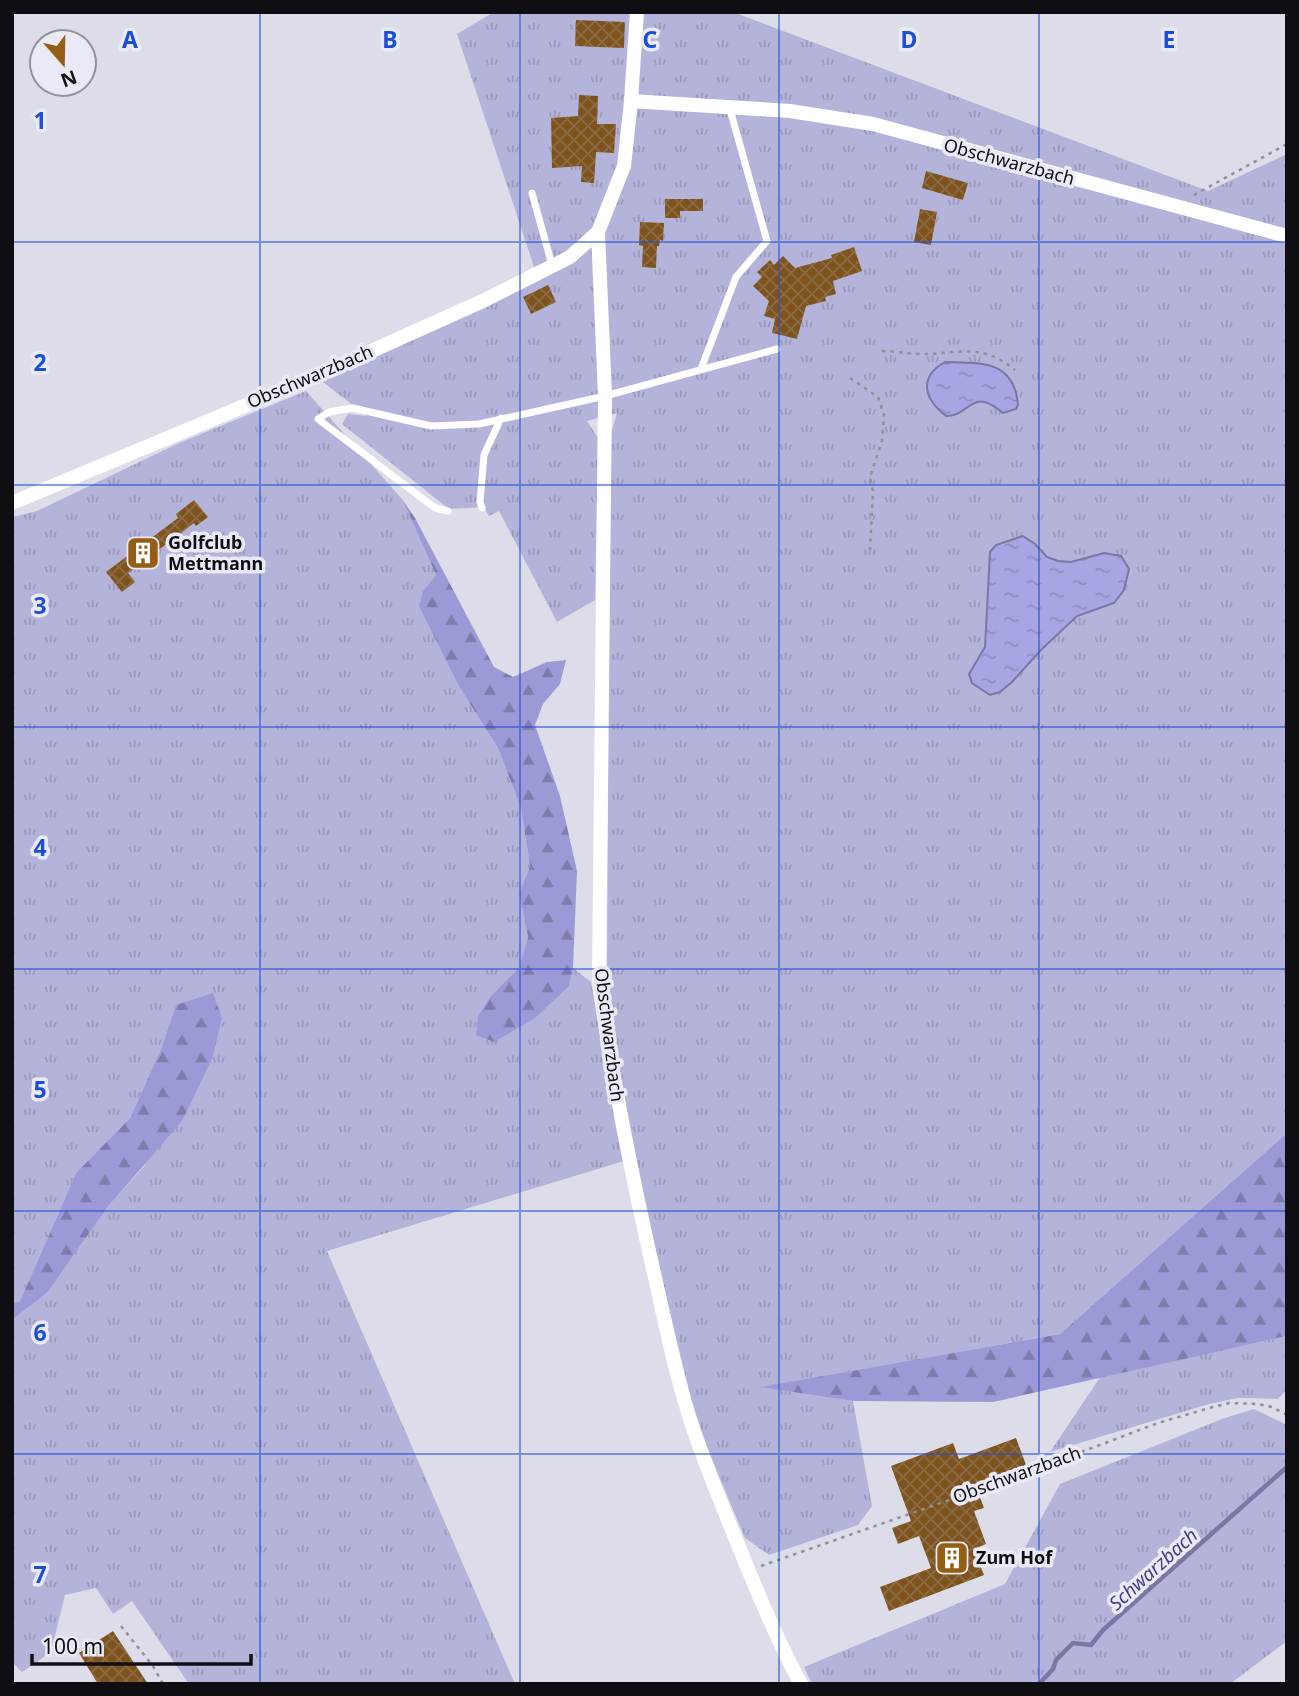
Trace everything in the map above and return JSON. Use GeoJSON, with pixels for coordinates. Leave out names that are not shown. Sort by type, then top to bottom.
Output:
{"type":"FeatureCollection","features":[{"type":"Feature","properties":{"kind":"street","name":"Obschwarzbach"},"geometry":{"type":"LineString","coordinates":[[637,12],[624,166],[598,232],[605,396],[600,994],[622,1132],[693,1429],[780,1648],[801,1684]]}},
{"type":"Feature","properties":{"kind":"street","name":"Obschwarzbach"},"geometry":{"type":"LineString","coordinates":[[631,102],[729,106],[811,114],[873,124],[1287,236]]}},
{"type":"Feature","properties":{"kind":"street","name":"Obschwarzbach"},"geometry":{"type":"LineString","coordinates":[[12,503],[316,376],[485,300],[570,257],[598,232]]}},
{"type":"Feature","properties":{"kind":"lane"},"geometry":{"type":"LineString","coordinates":[[701,369],[736,278],[767,241],[729,106]]}},
{"type":"Feature","properties":{"kind":"lane"},"geometry":{"type":"LineString","coordinates":[[532,193],[552,266]]}},
{"type":"Feature","properties":{"kind":"lane"},"geometry":{"type":"LineString","coordinates":[[448,512],[435,508],[318,419],[329,412],[352,408],[431,426],[479,424],[605,396],[777,349]]}},
{"type":"Feature","properties":{"kind":"lane"},"geometry":{"type":"LineString","coordinates":[[482,508],[480,502],[484,455],[502,418]]}},
{"type":"Feature","properties":{"kind":"path"},"geometry":{"type":"LineString","coordinates":[[1172,206],[1287,144]]}},
{"type":"Feature","properties":{"kind":"path"},"geometry":{"type":"LineString","coordinates":[[882,351],[917,354],[986,352],[1015,370]]}},
{"type":"Feature","properties":{"kind":"path"},"geometry":{"type":"LineString","coordinates":[[850,378],[878,397],[884,415],[882,441],[870,477],[873,491],[870,550]]}},
{"type":"Feature","properties":{"kind":"path","name":"Obschwarzbach"},"geometry":{"type":"LineString","coordinates":[[748,1570],[1016,1476],[1157,1423],[1202,1410],[1244,1402],[1272,1407],[1287,1415]]}},
{"type":"Feature","properties":{"kind":"path"},"geometry":{"type":"LineString","coordinates":[[121,1626],[153,1666],[163,1684]]}},
{"type":"Feature","properties":{"kind":"green space"},"geometry":{"type":"Polygon","coordinates":[[[494,12],[733,12],[1208,191],[1287,154],[1287,1133],[1060,1334],[763,1387],[853,1401],[872,1506],[858,1525],[769,1555],[745,1538],[697,1424],[627,1134],[607,980],[610,437],[617,413],[587,421],[598,438],[595,600],[557,622],[499,511],[489,516],[484,507],[449,509],[342,424],[348,414],[367,416],[311,373],[535,270],[457,34],[494,12]]]}},
{"type":"Feature","properties":{"kind":"green space"},"geometry":{"type":"Polygon","coordinates":[[[306,391],[402,499],[436,575],[423,591],[460,688],[498,748],[521,808],[530,866],[519,894],[528,937],[519,969],[490,997],[478,1016],[569,986],[573,968],[591,982],[624,1161],[327,1251],[515,1684],[189,1684],[132,1601],[113,1614],[96,1588],[65,1595],[51,1652],[22,1672],[12,1662],[12,1320],[48,1292],[106,1209],[145,1165],[176,1005],[161,1049],[130,1118],[76,1173],[20,1301],[12,1304],[12,517],[37,511],[179,443],[306,391]]]}},
{"type":"Feature","properties":{"kind":"green space"},"geometry":{"type":"Polygon","coordinates":[[[402,499],[415,518],[494,667],[513,677],[547,662],[566,660],[560,684],[543,704],[535,725],[560,796],[577,871],[573,968],[569,986],[535,1018],[494,1042],[476,1035],[478,1016],[490,997],[519,968],[528,937],[519,894],[530,866],[521,808],[498,748],[460,688],[419,606],[423,591],[436,575],[402,499]]]}},
{"type":"Feature","properties":{"kind":"green space"},"geometry":{"type":"Polygon","coordinates":[[[213,993],[222,1018],[212,1059],[182,1121],[106,1209],[48,1292],[12,1320],[12,1304],[20,1301],[76,1173],[130,1118],[161,1049],[176,1005],[213,993]]]}},
{"type":"Feature","properties":{"kind":"green space"},"geometry":{"type":"Polygon","coordinates":[[[1287,1133],[1287,1336],[993,1402],[853,1401],[760,1387],[1060,1334],[1287,1133]]]}},
{"type":"Feature","properties":{"kind":"green space"},"geometry":{"type":"Polygon","coordinates":[[[1287,1336],[1287,1389],[1278,1399],[1238,1398],[1209,1404],[1050,1452],[1101,1376],[1287,1336]]]}},
{"type":"Feature","properties":{"kind":"green space"},"geometry":{"type":"Polygon","coordinates":[[[1254,1409],[1287,1425],[1287,1641],[1230,1684],[812,1684],[804,1667],[1005,1584],[1060,1484],[1222,1419],[1254,1409]]]}},
{"type":"Feature","properties":{"kind":"water"},"geometry":{"type":"Polygon","coordinates":[[[945,362],[982,364],[1002,371],[1015,390],[1018,405],[1016,409],[1003,413],[992,405],[977,402],[961,412],[946,416],[933,402],[927,388],[931,374],[945,362]]]}},
{"type":"Feature","properties":{"kind":"water"},"geometry":{"type":"Polygon","coordinates":[[[1023,536],[1047,557],[1058,561],[1071,562],[1104,553],[1121,556],[1129,569],[1124,590],[1114,603],[1077,616],[1012,682],[1000,692],[990,695],[972,683],[969,674],[985,647],[990,552],[996,545],[1023,536]]]}},
{"type":"Feature","properties":{"kind":"building"},"geometry":{"type":"Polygon","coordinates":[[[576,20],[625,22],[624,48],[575,46],[576,20]]]}},
{"type":"Feature","properties":{"kind":"building"},"geometry":{"type":"Polygon","coordinates":[[[579,95],[598,96],[597,124],[616,124],[614,153],[596,152],[594,183],[581,182],[582,166],[552,168],[551,118],[578,116],[579,95]]]}},
{"type":"Feature","properties":{"kind":"building"},"geometry":{"type":"Polygon","coordinates":[[[926,171],[968,183],[963,200],[922,188],[926,171]]]}},
{"type":"Feature","properties":{"kind":"building"},"geometry":{"type":"Polygon","coordinates":[[[665,199],[703,199],[703,211],[680,211],[680,218],[665,218],[665,199]]]}},
{"type":"Feature","properties":{"kind":"building"},"geometry":{"type":"Polygon","coordinates":[[[920,209],[937,212],[931,245],[914,242],[920,209]]]}},
{"type":"Feature","properties":{"kind":"building"},"geometry":{"type":"Polygon","coordinates":[[[640,222],[664,223],[663,241],[660,240],[657,246],[656,268],[642,267],[640,222]]]}},
{"type":"Feature","properties":{"kind":"building"},"geometry":{"type":"Polygon","coordinates":[[[854,247],[862,271],[833,281],[836,294],[825,297],[826,301],[806,306],[797,339],[772,333],[775,319],[764,316],[769,301],[753,286],[762,277],[757,272],[770,260],[774,265],[783,256],[795,268],[832,258],[831,255],[854,247]]]}},
{"type":"Feature","properties":{"kind":"building"},"geometry":{"type":"Polygon","coordinates":[[[548,285],[556,302],[531,314],[523,297],[548,285]]]}},
{"type":"Feature","properties":{"kind":"building","name":"Golfclub Mettmann"},"geometry":{"type":"Polygon","coordinates":[[[194,500],[208,517],[196,526],[194,523],[128,573],[135,582],[122,592],[106,572],[178,518],[176,514],[194,500]]]}},
{"type":"Feature","properties":{"kind":"building"},"geometry":{"type":"Polygon","coordinates":[[[1016,1438],[1026,1465],[975,1484],[984,1508],[974,1511],[986,1544],[974,1549],[984,1575],[889,1611],[880,1587],[931,1568],[919,1536],[898,1544],[892,1528],[911,1521],[891,1466],[953,1443],[959,1459],[1016,1438]]]}},
{"type":"Feature","properties":{"kind":"building"},"geometry":{"type":"Polygon","coordinates":[[[113,1631],[148,1684],[98,1684],[79,1653],[113,1631]]]}},
{"type":"Feature","properties":{"kind":"waterway","name":"Schwarzbach"},"geometry":{"type":"LineString","coordinates":[[1039,1684],[1053,1669],[1056,1660],[1073,1643],[1091,1645],[1103,1630],[1287,1467]]}},
{"type":"Feature","properties":{"kind":"place","name":"Golfclub Mettmann"},"geometry":{"type":"Point","coordinates":[143,553]}},
{"type":"Feature","properties":{"kind":"place","name":"Zum Hof"},"geometry":{"type":"Point","coordinates":[952,1558]}}]}
